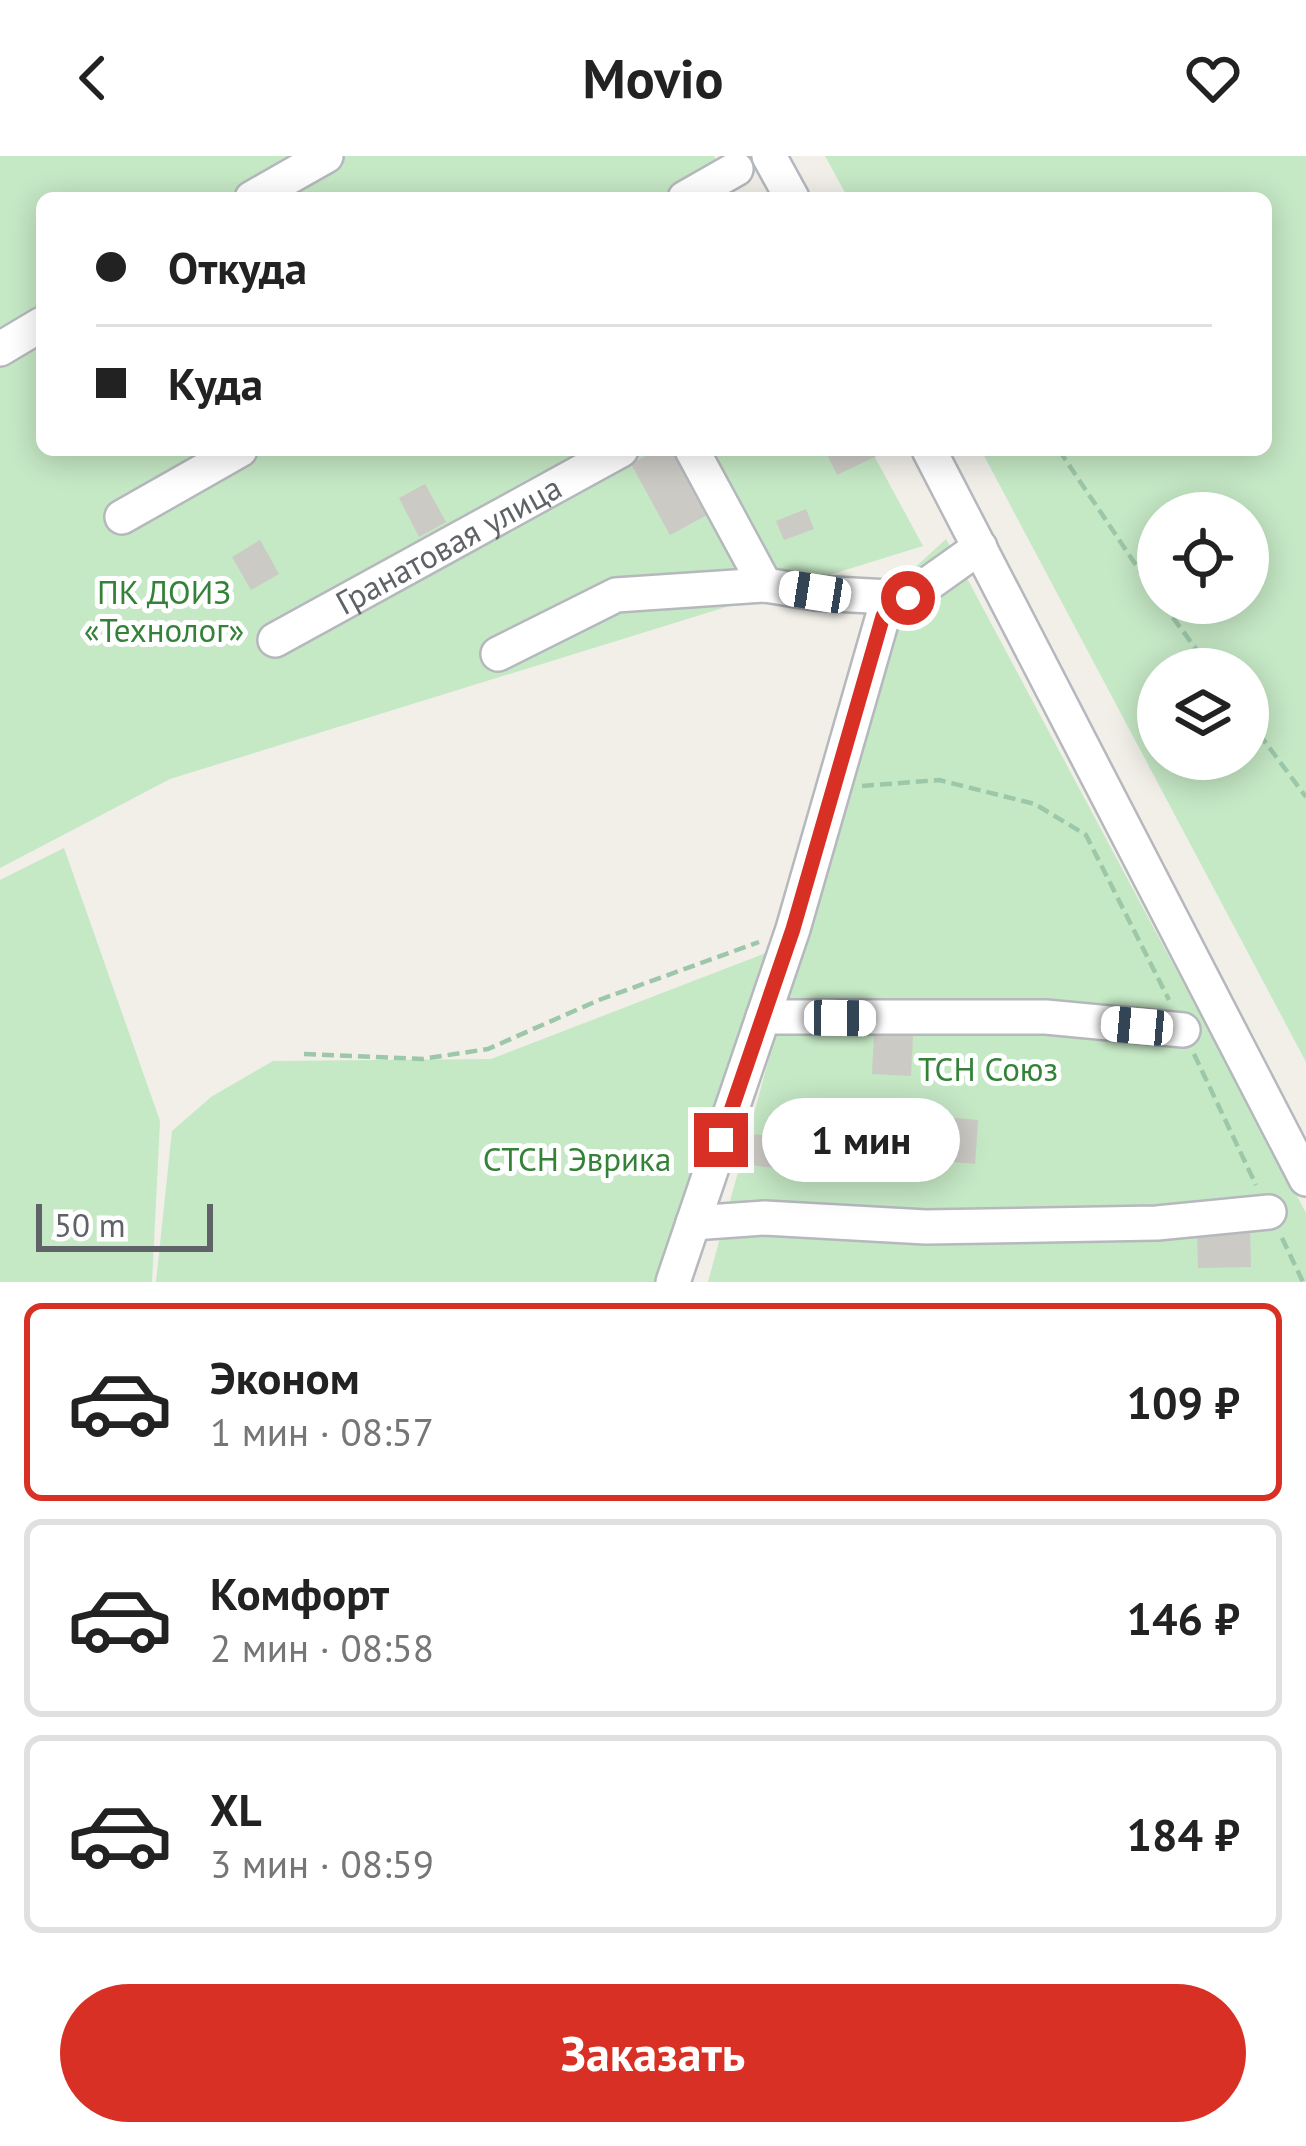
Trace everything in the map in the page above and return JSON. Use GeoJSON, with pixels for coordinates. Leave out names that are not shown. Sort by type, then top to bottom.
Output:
{"type":"FeatureCollection","features":[{"type":"Feature","properties":{"kind":"street"},"geometry":{"type":"LineString","coordinates":[[263,192],[326,156]]}},
{"type":"Feature","properties":{"kind":"street"},"geometry":{"type":"LineString","coordinates":[[769,156],[789,192]]}},
{"type":"Feature","properties":{"kind":"street"},"geometry":{"type":"LineString","coordinates":[[698,192],[739,174]]}},
{"type":"Feature","properties":{"kind":"street"},"geometry":{"type":"LineString","coordinates":[[0,349],[36,328]]}},
{"type":"Feature","properties":{"kind":"street"},"geometry":{"type":"LineString","coordinates":[[122,517],[229,456]]}},
{"type":"Feature","properties":{"kind":"street","name":"Гранатовая улица"},"geometry":{"type":"LineString","coordinates":[[275,640],[610,456]]}},
{"type":"Feature","properties":{"kind":"street"},"geometry":{"type":"LineString","coordinates":[[695,456],[765,585]]}},
{"type":"Feature","properties":{"kind":"street"},"geometry":{"type":"LineString","coordinates":[[932,456],[1306,1179]]}},
{"type":"Feature","properties":{"kind":"street"},"geometry":{"type":"LineString","coordinates":[[673,1282],[793,929],[883,616],[980,547]]}},
{"type":"Feature","properties":{"kind":"street"},"geometry":{"type":"LineString","coordinates":[[498,654],[616,596],[765,585],[908,598]]}},
{"type":"Feature","properties":{"kind":"street"},"geometry":{"type":"LineString","coordinates":[[763,1016],[1046,1017],[1183,1030]]}},
{"type":"Feature","properties":{"kind":"street"},"geometry":{"type":"LineString","coordinates":[[693,1223],[765,1218],[926,1227],[1134,1224],[1270,1212]]}},
{"type":"Feature","properties":{"kind":"path"},"geometry":{"type":"LineString","coordinates":[[1063,456],[1137,567]]}},
{"type":"Feature","properties":{"kind":"path"},"geometry":{"type":"LineString","coordinates":[[1269,747],[1306,797]]}},
{"type":"Feature","properties":{"kind":"path"},"geometry":{"type":"LineString","coordinates":[[833,788],[939,780],[1035,804],[1086,835],[1303,1282]]}},
{"type":"Feature","properties":{"kind":"path"},"geometry":{"type":"LineString","coordinates":[[304,1054],[422,1059],[488,1049],[599,1000],[793,929]]}},
{"type":"Feature","properties":{"kind":"green space","name":"ПК ДОИЗ «Технолог»"},"geometry":{"type":"Polygon","coordinates":[[[0,156],[714,156],[734,192],[36,192],[36,456],[874,456],[923,546],[170,779],[0,868],[0,156]]]}},
{"type":"Feature","properties":{"kind":"green space"},"geometry":{"type":"Polygon","coordinates":[[[825,156],[1306,156],[1306,1062],[1156,780],[1269,780],[1269,648],[1137,648],[1137,744],[984,456],[1272,456],[1272,192],[845,192],[825,156]]]}},
{"type":"Feature","properties":{"kind":"green space","name":"ТСН Союз"},"geometry":{"type":"Polygon","coordinates":[[[946,539],[1306,1213],[1306,1282],[708,1282],[899,582],[946,539]]]}},
{"type":"Feature","properties":{"kind":"green space"},"geometry":{"type":"Polygon","coordinates":[[[64,848],[160,1121],[152,1282],[0,1282],[0,880],[64,848]]]}},
{"type":"Feature","properties":{"kind":"green space","name":"СТСН Эврика"},"geometry":{"type":"Polygon","coordinates":[[[771,951],[670,1282],[156,1282],[172,1131],[211,1097],[273,1061],[491,1059],[771,951]]]}},
{"type":"Feature","properties":{"kind":"building"},"geometry":{"type":"Polygon","coordinates":[[[645,456],[675,456],[707,515],[670,535],[631,464],[645,456]]]}},
{"type":"Feature","properties":{"kind":"building"},"geometry":{"type":"Polygon","coordinates":[[[828,456],[877,456],[837,475],[828,456]]]}},
{"type":"Feature","properties":{"kind":"building"},"geometry":{"type":"Polygon","coordinates":[[[425,484],[446,522],[419,537],[399,498],[425,484]]]}},
{"type":"Feature","properties":{"kind":"building"},"geometry":{"type":"Polygon","coordinates":[[[806,509],[814,529],[784,540],[776,521],[806,509]]]}},
{"type":"Feature","properties":{"kind":"building"},"geometry":{"type":"Polygon","coordinates":[[[260,540],[279,574],[251,590],[232,557],[260,540]]]}},
{"type":"Feature","properties":{"kind":"building"},"geometry":{"type":"Polygon","coordinates":[[[874,1033],[913,1036],[911,1076],[872,1074],[874,1033]]]}},
{"type":"Feature","properties":{"kind":"building"},"geometry":{"type":"Polygon","coordinates":[[[935,1116],[978,1120],[975,1164],[932,1160],[935,1116]]]}},
{"type":"Feature","properties":{"kind":"building"},"geometry":{"type":"Polygon","coordinates":[[[752,1134],[779,1137],[775,1168],[749,1165],[752,1134]]]}},
{"type":"Feature","properties":{"kind":"building"},"geometry":{"type":"Polygon","coordinates":[[[1250,1227],[1251,1267],[1198,1268],[1197,1229],[1250,1227]]]}},
{"type":"Feature","properties":{"kind":"route"},"geometry":{"type":"LineString","coordinates":[[721,1140],[793,929],[883,616],[908,598]]}}]}
